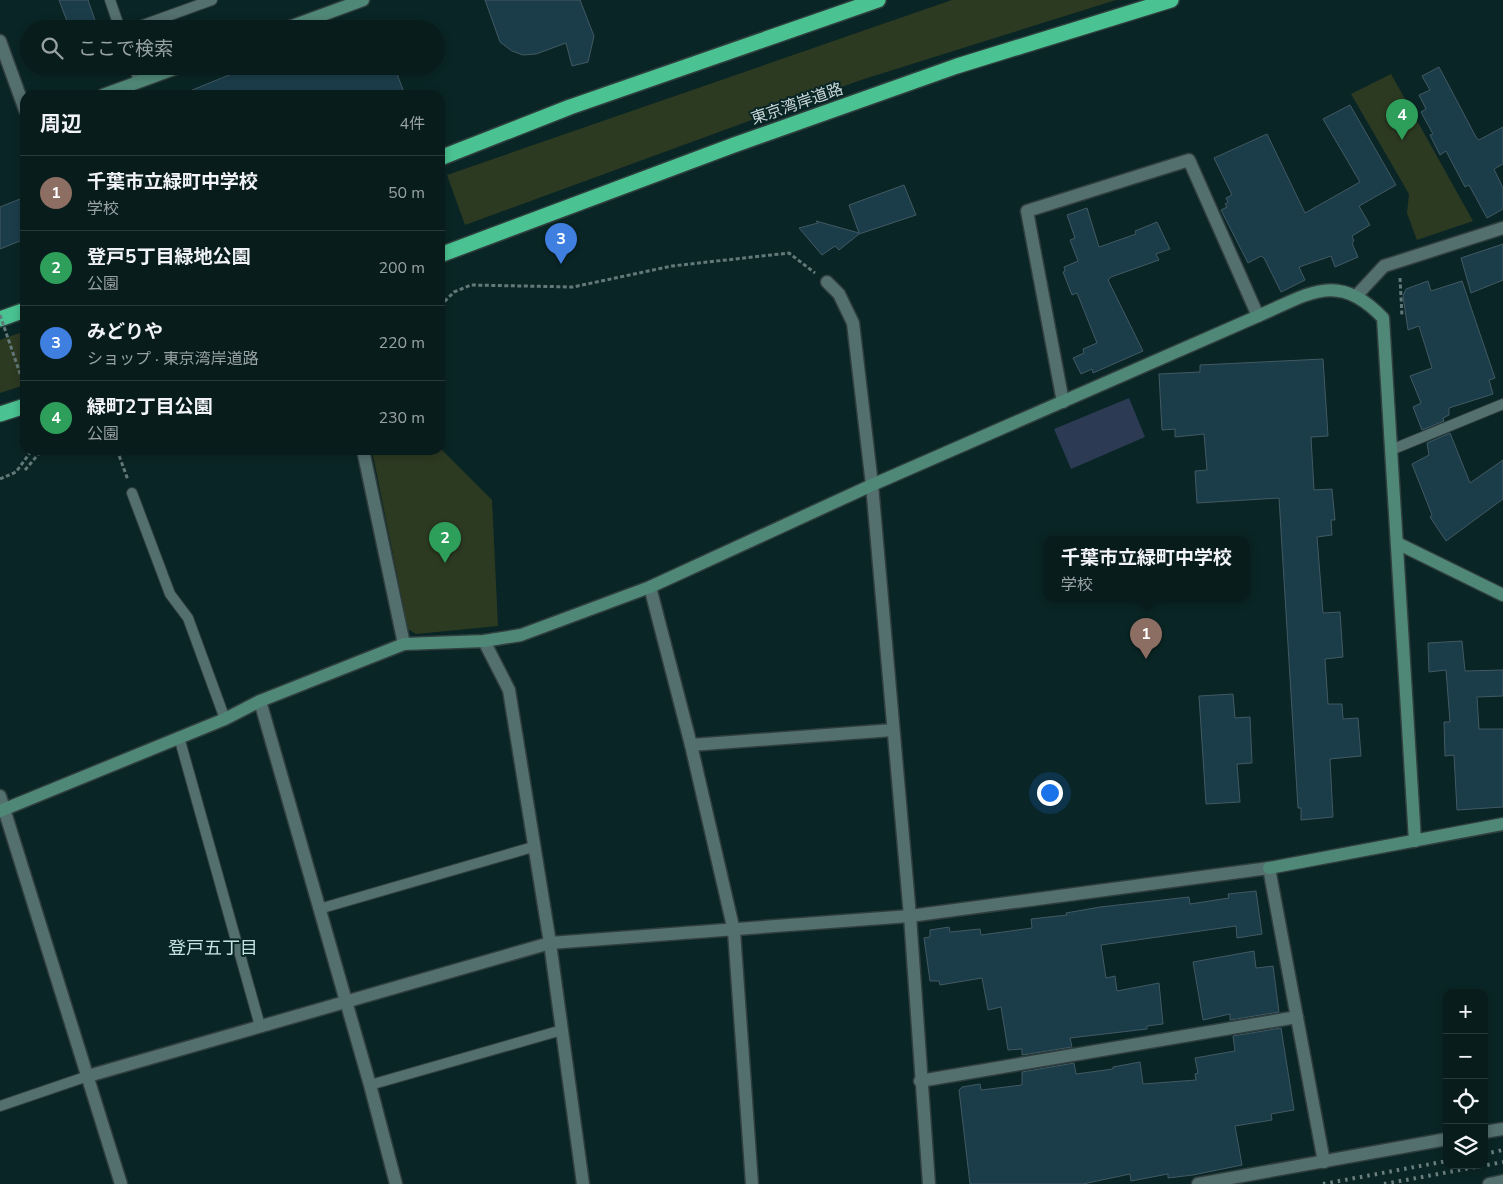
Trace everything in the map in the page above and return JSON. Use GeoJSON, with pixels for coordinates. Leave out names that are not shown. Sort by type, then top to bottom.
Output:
{"type":"FeatureCollection","features":[{"type":"Feature","properties":{"kind":"highway"},"geometry":{"type":"LineString","coordinates":[[445,156],[570,108],[878,0]]}},
{"type":"Feature","properties":{"kind":"highway","name":"東京湾岸道路"},"geometry":{"type":"LineString","coordinates":[[445,253],[734,145],[957,66],[1171,0]]}},
{"type":"Feature","properties":{"kind":"highway"},"geometry":{"type":"LineString","coordinates":[[0,319],[20,312]]}},
{"type":"Feature","properties":{"kind":"highway"},"geometry":{"type":"LineString","coordinates":[[0,414],[20,408]]}},
{"type":"Feature","properties":{"kind":"street"},"geometry":{"type":"LineString","coordinates":[[309,20],[363,0]]}},
{"type":"Feature","properties":{"kind":"street"},"geometry":{"type":"LineString","coordinates":[[0,41],[20,96]]}},
{"type":"Feature","properties":{"kind":"street"},"geometry":{"type":"LineString","coordinates":[[117,90],[158,75]]}},
{"type":"Feature","properties":{"kind":"street"},"geometry":{"type":"LineString","coordinates":[[1063,402],[1027,211],[1190,160],[1258,316]]}},
{"type":"Feature","properties":{"kind":"street"},"geometry":{"type":"LineString","coordinates":[[1357,295],[1384,266],[1503,228]]}},
{"type":"Feature","properties":{"kind":"street"},"geometry":{"type":"LineString","coordinates":[[827,282],[839,294],[852,323],[872,485],[910,916],[920,1081],[929,1184]]}},
{"type":"Feature","properties":{"kind":"street"},"geometry":{"type":"LineString","coordinates":[[2,810],[225,719],[260,701],[404,644],[484,641],[521,635],[650,587],[872,485],[1258,316],[1319,290],[1338,290],[1357,295],[1370,304],[1383,318],[1415,841]]}},
{"type":"Feature","properties":{"kind":"street"},"geometry":{"type":"LineString","coordinates":[[364,455],[404,644]]}},
{"type":"Feature","properties":{"kind":"street"},"geometry":{"type":"LineString","coordinates":[[1397,543],[1503,595]]}},
{"type":"Feature","properties":{"kind":"street"},"geometry":{"type":"LineString","coordinates":[[650,587],[691,745],[734,931],[752,1184]]}},
{"type":"Feature","properties":{"kind":"street"},"geometry":{"type":"LineString","coordinates":[[484,641],[509,690],[550,944],[583,1184]]}},
{"type":"Feature","properties":{"kind":"street"},"geometry":{"type":"LineString","coordinates":[[260,701],[344,1001],[370,1085],[396,1184]]}},
{"type":"Feature","properties":{"kind":"street"},"geometry":{"type":"LineString","coordinates":[[691,745],[894,730]]}},
{"type":"Feature","properties":{"kind":"street"},"geometry":{"type":"LineString","coordinates":[[0,796],[2,810],[122,1184]]}},
{"type":"Feature","properties":{"kind":"street"},"geometry":{"type":"LineString","coordinates":[[88,1076],[344,1001],[550,944],[910,916],[1269,868],[1503,824]]}},
{"type":"Feature","properties":{"kind":"street"},"geometry":{"type":"LineString","coordinates":[[1269,868],[1324,1162]]}},
{"type":"Feature","properties":{"kind":"street"},"geometry":{"type":"LineString","coordinates":[[920,1081],[1297,1018]]}},
{"type":"Feature","properties":{"kind":"street"},"geometry":{"type":"LineString","coordinates":[[1488,1131],[1503,1129]]}},
{"type":"Feature","properties":{"kind":"street"},"geometry":{"type":"LineString","coordinates":[[1198,1184],[1443,1140]]}},
{"type":"Feature","properties":{"kind":"street"},"geometry":{"type":"LineString","coordinates":[[1489,1184],[1503,1181]]}},
{"type":"Feature","properties":{"kind":"lane"},"geometry":{"type":"LineString","coordinates":[[110,0],[117,20]]}},
{"type":"Feature","properties":{"kind":"lane"},"geometry":{"type":"LineString","coordinates":[[157,20],[212,0]]}},
{"type":"Feature","properties":{"kind":"lane"},"geometry":{"type":"LineString","coordinates":[[137,75],[139,82]]}},
{"type":"Feature","properties":{"kind":"lane"},"geometry":{"type":"LineString","coordinates":[[1391,450],[1503,404]]}},
{"type":"Feature","properties":{"kind":"lane"},"geometry":{"type":"LineString","coordinates":[[132,493],[170,594],[188,618],[225,719]]}},
{"type":"Feature","properties":{"kind":"lane"},"geometry":{"type":"LineString","coordinates":[[179,737],[260,1026]]}},
{"type":"Feature","properties":{"kind":"lane"},"geometry":{"type":"LineString","coordinates":[[319,909],[533,847]]}},
{"type":"Feature","properties":{"kind":"lane"},"geometry":{"type":"LineString","coordinates":[[370,1085],[562,1030]]}},
{"type":"Feature","properties":{"kind":"lane"},"geometry":{"type":"LineString","coordinates":[[0,1106],[88,1076]]}},
{"type":"Feature","properties":{"kind":"path"},"geometry":{"type":"LineString","coordinates":[[445,301],[454,292],[472,285],[573,287],[672,266],[789,253],[827,282]]}},
{"type":"Feature","properties":{"kind":"path"},"geometry":{"type":"LineString","coordinates":[[0,315],[20,373]]}},
{"type":"Feature","properties":{"kind":"path"},"geometry":{"type":"LineString","coordinates":[[0,480],[16,472],[28,455]]}},
{"type":"Feature","properties":{"kind":"path"},"geometry":{"type":"LineString","coordinates":[[25,470],[38,455]]}},
{"type":"Feature","properties":{"kind":"path"},"geometry":{"type":"LineString","coordinates":[[119,455],[132,493]]}},
{"type":"Feature","properties":{"kind":"green space"},"geometry":{"type":"Polygon","coordinates":[[[952,0],[1116,0],[861,80],[465,225],[447,175],[952,0]]]}},
{"type":"Feature","properties":{"kind":"green space"},"geometry":{"type":"Polygon","coordinates":[[[1391,74],[1473,221],[1417,240],[1407,213],[1409,194],[1351,94],[1391,74]]]}},
{"type":"Feature","properties":{"kind":"green space"},"geometry":{"type":"Polygon","coordinates":[[[20,333],[20,387],[0,393],[0,340],[20,333]]]}},
{"type":"Feature","properties":{"kind":"green space"},"geometry":{"type":"Polygon","coordinates":[[[445,453],[492,500],[498,626],[416,634],[408,629],[373,455],[445,455],[445,453]]]}},
{"type":"Feature","properties":{"kind":"water"},"geometry":{"type":"Polygon","coordinates":[[[1129,398],[1145,437],[1071,469],[1054,429],[1129,398]]]}},
{"type":"Feature","properties":{"kind":"building"},"geometry":{"type":"Polygon","coordinates":[[[59,0],[88,0],[95,20],[67,20],[59,0]]]}},
{"type":"Feature","properties":{"kind":"building"},"geometry":{"type":"Polygon","coordinates":[[[485,0],[580,0],[594,36],[588,62],[572,66],[566,43],[536,54],[523,55],[512,51],[500,42],[485,0]]]}},
{"type":"Feature","properties":{"kind":"building"},"geometry":{"type":"Polygon","coordinates":[[[1439,67],[1479,140],[1503,127],[1503,164],[1494,169],[1503,188],[1503,209],[1487,218],[1469,185],[1465,187],[1446,151],[1440,155],[1430,135],[1433,134],[1421,112],[1426,109],[1419,95],[1430,90],[1422,76],[1439,67]]]}},
{"type":"Feature","properties":{"kind":"building"},"geometry":{"type":"Polygon","coordinates":[[[229,75],[397,75],[403,90],[192,90],[229,75]]]}},
{"type":"Feature","properties":{"kind":"building"},"geometry":{"type":"Polygon","coordinates":[[[1350,105],[1396,185],[1359,206],[1370,225],[1352,236],[1354,241],[1352,243],[1358,257],[1335,267],[1331,256],[1299,267],[1305,280],[1281,292],[1264,258],[1261,256],[1248,263],[1221,210],[1227,207],[1225,204],[1228,202],[1226,198],[1232,195],[1214,158],[1267,134],[1305,213],[1360,182],[1323,119],[1350,105]]]}},
{"type":"Feature","properties":{"kind":"building"},"geometry":{"type":"Polygon","coordinates":[[[904,185],[916,215],[859,234],[839,250],[835,246],[822,255],[799,228],[818,223],[816,221],[859,233],[849,205],[904,185]]]}},
{"type":"Feature","properties":{"kind":"building"},"geometry":{"type":"Polygon","coordinates":[[[20,199],[20,241],[0,249],[0,207],[20,199]]]}},
{"type":"Feature","properties":{"kind":"building"},"geometry":{"type":"Polygon","coordinates":[[[1087,208],[1099,247],[1136,234],[1135,231],[1157,222],[1170,249],[1156,254],[1159,260],[1111,277],[1108,280],[1143,351],[1093,373],[1092,369],[1081,374],[1073,358],[1084,353],[1083,349],[1097,343],[1077,293],[1072,295],[1063,272],[1065,271],[1064,267],[1078,261],[1070,240],[1075,238],[1067,215],[1087,208]]]}},
{"type":"Feature","properties":{"kind":"building"},"geometry":{"type":"Polygon","coordinates":[[[1503,244],[1503,280],[1471,293],[1461,258],[1503,244]]]}},
{"type":"Feature","properties":{"kind":"building"},"geometry":{"type":"Polygon","coordinates":[[[1428,281],[1431,291],[1462,281],[1495,378],[1489,380],[1493,394],[1449,408],[1449,415],[1443,418],[1444,421],[1422,430],[1413,407],[1421,403],[1410,376],[1432,368],[1419,326],[1408,330],[1403,296],[1406,289],[1428,281]]]}},
{"type":"Feature","properties":{"kind":"building"},"geometry":{"type":"Polygon","coordinates":[[[1323,359],[1328,436],[1311,437],[1314,490],[1332,489],[1335,520],[1331,520],[1332,535],[1317,537],[1323,613],[1340,612],[1343,657],[1325,659],[1328,704],[1342,704],[1343,719],[1358,718],[1361,756],[1330,759],[1333,817],[1301,820],[1301,808],[1298,808],[1279,498],[1197,503],[1195,471],[1207,470],[1204,434],[1175,437],[1175,429],[1162,430],[1159,374],[1200,372],[1200,365],[1323,359]]]}},
{"type":"Feature","properties":{"kind":"building"},"geometry":{"type":"Polygon","coordinates":[[[1450,433],[1470,483],[1503,460],[1503,499],[1446,541],[1430,517],[1432,515],[1412,464],[1429,455],[1427,443],[1450,433]]]}},
{"type":"Feature","properties":{"kind":"building"},"geometry":{"type":"Polygon","coordinates":[[[1462,641],[1465,671],[1503,670],[1503,696],[1477,697],[1479,729],[1503,729],[1503,807],[1457,810],[1454,755],[1445,756],[1444,722],[1450,722],[1446,670],[1429,672],[1428,643],[1462,641]]]}},
{"type":"Feature","properties":{"kind":"building"},"geometry":{"type":"Polygon","coordinates":[[[1233,694],[1235,718],[1250,717],[1252,763],[1237,764],[1240,802],[1206,804],[1199,696],[1233,694]]]}},
{"type":"Feature","properties":{"kind":"building"},"geometry":{"type":"Polygon","coordinates":[[[1256,891],[1262,934],[1237,938],[1236,926],[1101,945],[1106,978],[1115,976],[1117,991],[1159,983],[1163,1024],[1147,1026],[1147,1029],[1070,1038],[1072,1047],[1022,1055],[1022,1049],[1008,1050],[1001,1007],[988,1010],[982,978],[940,985],[939,981],[930,981],[924,938],[930,937],[930,930],[949,927],[950,932],[980,929],[981,935],[1032,928],[1031,919],[1067,915],[1066,913],[1100,907],[1189,897],[1190,904],[1229,898],[1228,894],[1256,891]]]}},
{"type":"Feature","properties":{"kind":"building"},"geometry":{"type":"Polygon","coordinates":[[[1254,951],[1256,968],[1273,966],[1279,1012],[1230,1020],[1230,1014],[1203,1020],[1193,962],[1254,951]]]}},
{"type":"Feature","properties":{"kind":"building"},"geometry":{"type":"Polygon","coordinates":[[[1281,1028],[1294,1110],[1271,1114],[1272,1120],[1235,1126],[1242,1165],[1193,1175],[1168,1178],[1168,1174],[1131,1181],[1130,1174],[1083,1184],[970,1184],[959,1090],[962,1087],[980,1084],[981,1090],[1022,1085],[1022,1072],[1074,1063],[1076,1074],[1113,1069],[1113,1067],[1140,1062],[1143,1084],[1196,1080],[1195,1074],[1198,1073],[1195,1058],[1235,1051],[1233,1036],[1281,1028]]]}},
{"type":"Feature","properties":{"kind":"railway"},"geometry":{"type":"LineString","coordinates":[[1488,1153],[1503,1150]]}},
{"type":"Feature","properties":{"kind":"railway"},"geometry":{"type":"LineString","coordinates":[[1323,1184],[1443,1162]]}},
{"type":"Feature","properties":{"kind":"railway"},"geometry":{"type":"LineString","coordinates":[[1384,1184],[1503,1162]]}},
{"type":"Feature","properties":{"kind":"place","name":"緑町2丁目公園"},"geometry":{"type":"Point","coordinates":[1402,140]}},
{"type":"Feature","properties":{"kind":"place","name":"みどりや"},"geometry":{"type":"Point","coordinates":[561,264]}},
{"type":"Feature","properties":{"kind":"place","name":"登戸5丁目緑地公園"},"geometry":{"type":"Point","coordinates":[445,563]}},
{"type":"Feature","properties":{"kind":"place","name":"千葉市立緑町中学校"},"geometry":{"type":"Point","coordinates":[1146,659]}},
{"type":"Feature","properties":{"kind":"district","name":"登戸五丁目"},"geometry":{"type":"Point","coordinates":[213,948]}}]}
